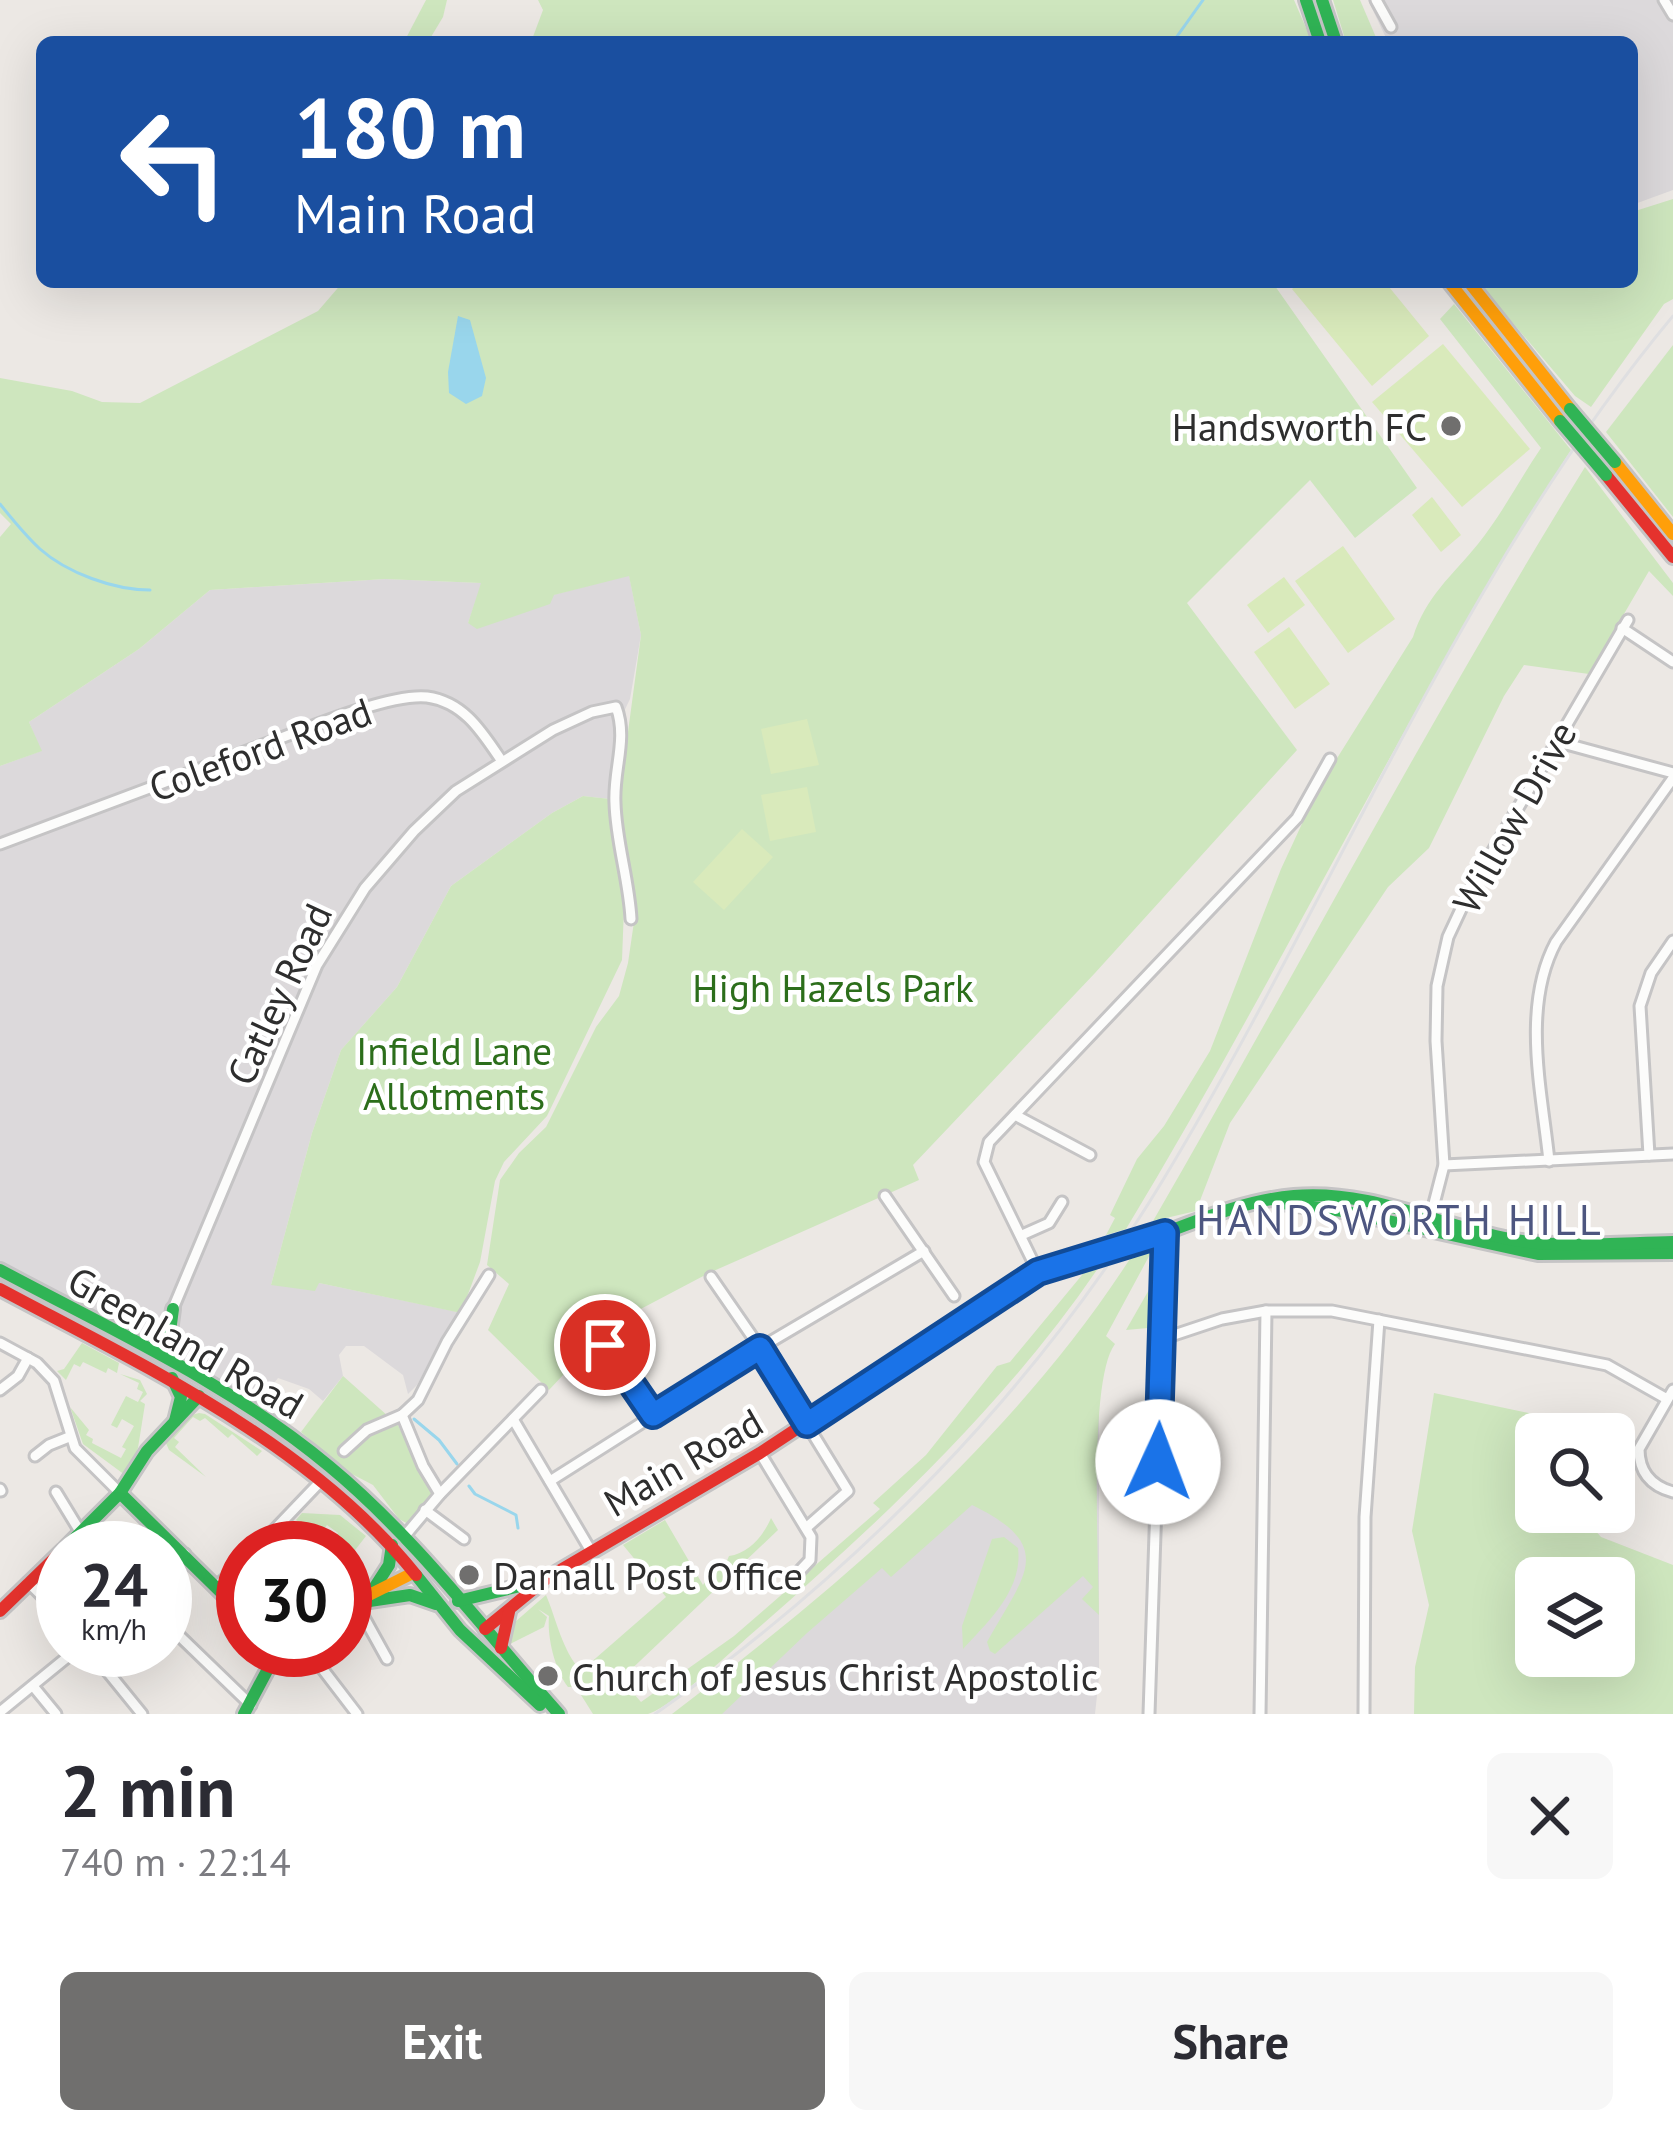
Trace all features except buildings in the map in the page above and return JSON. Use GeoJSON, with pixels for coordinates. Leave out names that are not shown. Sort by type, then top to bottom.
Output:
{"type":"FeatureCollection","features":[{"type":"Feature","properties":{"kind":"main road"},"geometry":{"type":"LineString","coordinates":[[1306,0],[1318,36]]}},
{"type":"Feature","properties":{"kind":"main road"},"geometry":{"type":"LineString","coordinates":[[1322,0],[1334,36]]}},
{"type":"Feature","properties":{"kind":"main road"},"geometry":{"type":"LineString","coordinates":[[1454,288],[1673,557]]}},
{"type":"Feature","properties":{"kind":"main road"},"geometry":{"type":"LineString","coordinates":[[1473,288],[1673,534]]}},
{"type":"Feature","properties":{"kind":"main road","name":"Main Road"},"geometry":{"type":"LineString","coordinates":[[485,1629],[548,1578],[807,1424],[1038,1272],[1213,1215],[1275,1202],[1325,1196],[1428,1224]]}},
{"type":"Feature","properties":{"kind":"main road"},"geometry":{"type":"LineString","coordinates":[[1428,1224],[1516,1240],[1595,1245],[1673,1242]]}},
{"type":"Feature","properties":{"kind":"main road"},"geometry":{"type":"LineString","coordinates":[[1428,1224],[1538,1254],[1673,1253]]}},
{"type":"Feature","properties":{"kind":"main road","name":"Greenland Road"},"geometry":{"type":"LineString","coordinates":[[0,1270],[172,1360],[337,1473],[398,1542],[413,1573],[460,1630],[555,1714]]}},
{"type":"Feature","properties":{"kind":"main road","name":"Greenland Road"},"geometry":{"type":"LineString","coordinates":[[0,1288],[199,1396],[320,1481],[435,1574],[555,1714]]}},
{"type":"Feature","properties":{"kind":"main road"},"geometry":{"type":"LineString","coordinates":[[173,1309],[168,1346],[172,1360],[195,1382],[199,1396]]}},
{"type":"Feature","properties":{"kind":"main road"},"geometry":{"type":"LineString","coordinates":[[133,1359],[153,1349],[154,1359],[177,1383],[181,1397],[176,1421]]}},
{"type":"Feature","properties":{"kind":"main road"},"geometry":{"type":"LineString","coordinates":[[93,1521],[120,1493],[147,1450],[199,1396],[225,1392]]}},
{"type":"Feature","properties":{"kind":"main road"},"geometry":{"type":"LineString","coordinates":[[120,1493],[150,1521]]}},
{"type":"Feature","properties":{"kind":"main road"},"geometry":{"type":"LineString","coordinates":[[372,1591],[398,1542]]}},
{"type":"Feature","properties":{"kind":"main road"},"geometry":{"type":"LineString","coordinates":[[192,1561],[216,1585]]}},
{"type":"Feature","properties":{"kind":"main road"},"geometry":{"type":"LineString","coordinates":[[372,1593],[413,1573],[435,1574]]}},
{"type":"Feature","properties":{"kind":"main road"},"geometry":{"type":"LineString","coordinates":[[0,1611],[36,1575]]}},
{"type":"Feature","properties":{"kind":"main road","name":"Main Road"},"geometry":{"type":"LineString","coordinates":[[458,1600],[548,1578]]}},
{"type":"Feature","properties":{"kind":"main road"},"geometry":{"type":"LineString","coordinates":[[497,1594],[508,1601],[509,1612],[501,1648]]}},
{"type":"Feature","properties":{"kind":"main road"},"geometry":{"type":"LineString","coordinates":[[372,1601],[410,1595],[437,1604]]}},
{"type":"Feature","properties":{"kind":"main road"},"geometry":{"type":"LineString","coordinates":[[458,1600],[455,1614],[460,1630],[470,1634],[485,1629]]}},
{"type":"Feature","properties":{"kind":"main road"},"geometry":{"type":"LineString","coordinates":[[249,1710],[265,1677]]}},
{"type":"Feature","properties":{"kind":"street"},"geometry":{"type":"LineString","coordinates":[[1664,0],[1673,15]]}},
{"type":"Feature","properties":{"kind":"street"},"geometry":{"type":"LineString","coordinates":[[1379,1],[1391,28]]}},
{"type":"Feature","properties":{"kind":"street","name":"Willow Drive"},"geometry":{"type":"LineString","coordinates":[[1428,1224],[1444,1165],[1436,1012],[1448,937],[1470,890],[1625,624],[1673,662]]}},
{"type":"Feature","properties":{"kind":"street","name":"Coleford Road"},"geometry":{"type":"LineString","coordinates":[[0,844],[308,728],[402,698],[424,696],[460,710],[502,760]]}},
{"type":"Feature","properties":{"kind":"street","name":"Catley Road"},"geometry":{"type":"LineString","coordinates":[[153,1349],[317,965],[339,925],[414,831],[456,790],[553,730],[616,707],[623,724],[614,800],[631,919]]}},
{"type":"Feature","properties":{"kind":"street"},"geometry":{"type":"LineString","coordinates":[[1549,1161],[1537,1022],[1546,963],[1673,775],[1559,742]]}},
{"type":"Feature","properties":{"kind":"street"},"geometry":{"type":"LineString","coordinates":[[1038,1272],[983,1156],[989,1142],[1297,818],[1330,760]]}},
{"type":"Feature","properties":{"kind":"street"},"geometry":{"type":"LineString","coordinates":[[1649,1155],[1640,1006],[1651,974],[1673,941]]}},
{"type":"Feature","properties":{"kind":"street"},"geometry":{"type":"LineString","coordinates":[[1016,1114],[1090,1155]]}},
{"type":"Feature","properties":{"kind":"street"},"geometry":{"type":"LineString","coordinates":[[1444,1165],[1673,1154]]}},
{"type":"Feature","properties":{"kind":"street"},"geometry":{"type":"LineString","coordinates":[[885,1196],[954,1296]]}},
{"type":"Feature","properties":{"kind":"street"},"geometry":{"type":"LineString","coordinates":[[1022,1235],[1049,1223],[1062,1202]]}},
{"type":"Feature","properties":{"kind":"street"},"geometry":{"type":"LineString","coordinates":[[1149,1714],[1162,1339],[1160,1235]]}},
{"type":"Feature","properties":{"kind":"street"},"geometry":{"type":"LineString","coordinates":[[550,1481],[924,1251]]}},
{"type":"Feature","properties":{"kind":"street"},"geometry":{"type":"LineString","coordinates":[[344,1451],[368,1430],[402,1414],[418,1400],[489,1275]]}},
{"type":"Feature","properties":{"kind":"street"},"geometry":{"type":"LineString","coordinates":[[711,1276],[848,1491],[806,1528]]}},
{"type":"Feature","properties":{"kind":"street"},"geometry":{"type":"LineString","coordinates":[[1162,1339],[1222,1319],[1266,1311],[1332,1311],[1607,1365],[1670,1395],[1641,1440],[1639,1457],[1650,1481],[1673,1492]]}},
{"type":"Feature","properties":{"kind":"street"},"geometry":{"type":"LineString","coordinates":[[1260,1714],[1266,1311]]}},
{"type":"Feature","properties":{"kind":"street"},"geometry":{"type":"LineString","coordinates":[[1364,1714],[1364,1517],[1379,1320]]}},
{"type":"Feature","properties":{"kind":"street"},"geometry":{"type":"LineString","coordinates":[[0,1343],[28,1358],[54,1381],[69,1438],[120,1493]]}},
{"type":"Feature","properties":{"kind":"street"},"geometry":{"type":"LineString","coordinates":[[605,1345],[653,1415]]}},
{"type":"Feature","properties":{"kind":"street"},"geometry":{"type":"LineString","coordinates":[[0,1390],[18,1376],[28,1358]]}},
{"type":"Feature","properties":{"kind":"street"},"geometry":{"type":"LineString","coordinates":[[398,1542],[541,1390]]}},
{"type":"Feature","properties":{"kind":"street"},"geometry":{"type":"LineString","coordinates":[[402,1414],[440,1494]]}},
{"type":"Feature","properties":{"kind":"street"},"geometry":{"type":"LineString","coordinates":[[513,1419],[591,1551]]}},
{"type":"Feature","properties":{"kind":"street"},"geometry":{"type":"LineString","coordinates":[[35,1456],[49,1444],[69,1438]]}},
{"type":"Feature","properties":{"kind":"street"},"geometry":{"type":"LineString","coordinates":[[760,1453],[806,1528],[810,1560],[794,1577]]}},
{"type":"Feature","properties":{"kind":"street"},"geometry":{"type":"LineString","coordinates":[[282,1521],[320,1481]]}},
{"type":"Feature","properties":{"kind":"street"},"geometry":{"type":"LineString","coordinates":[[56,1492],[74,1521]]}},
{"type":"Feature","properties":{"kind":"street"},"geometry":{"type":"LineString","coordinates":[[62,1502],[74,1496]]}},
{"type":"Feature","properties":{"kind":"street"},"geometry":{"type":"LineString","coordinates":[[425,1510],[464,1539]]}},
{"type":"Feature","properties":{"kind":"street"},"geometry":{"type":"LineString","coordinates":[[28,1582],[36,1590]]}},
{"type":"Feature","properties":{"kind":"street"},"geometry":{"type":"LineString","coordinates":[[372,1636],[387,1659]]}},
{"type":"Feature","properties":{"kind":"street"},"geometry":{"type":"LineString","coordinates":[[192,1650],[249,1710]]}},
{"type":"Feature","properties":{"kind":"street"},"geometry":{"type":"LineString","coordinates":[[0,1712],[44,1677]]}},
{"type":"Feature","properties":{"kind":"street"},"geometry":{"type":"LineString","coordinates":[[112,1677],[142,1714]]}},
{"type":"Feature","properties":{"kind":"street"},"geometry":{"type":"LineString","coordinates":[[329,1677],[357,1714]]}},
{"type":"Feature","properties":{"kind":"street"},"geometry":{"type":"LineString","coordinates":[[33,1686],[56,1714]]}},
{"type":"Feature","properties":{"kind":"shaded area"},"geometry":{"type":"Polygon","coordinates":[[[1368,0],[1673,0],[1673,190],[1638,203],[1638,36],[1385,36],[1368,0]]]}},
{"type":"Feature","properties":{"kind":"shaded area"},"geometry":{"type":"Polygon","coordinates":[[[629,575],[641,635],[630,699],[617,726],[610,799],[583,796],[451,886],[397,987],[341,1050],[312,1133],[271,1285],[319,1283],[458,1312],[417,1385],[408,1394],[403,1375],[364,1346],[346,1346],[339,1355],[343,1376],[323,1401],[309,1389],[278,1378],[259,1403],[153,1349],[0,1261],[0,766],[41,751],[29,722],[139,649],[210,590],[385,579],[482,583],[468,623],[629,575]]]}},
{"type":"Feature","properties":{"kind":"shaded area"},"geometry":{"type":"Polygon","coordinates":[[[1083,1379],[1099,1410],[1095,1714],[708,1714],[1083,1379]]]}},
{"type":"Feature","properties":{"kind":"green space"},"geometry":{"type":"Polygon","coordinates":[[[426,0],[447,0],[432,36],[407,36],[426,0]]]}},
{"type":"Feature","properties":{"kind":"green space"},"geometry":{"type":"Polygon","coordinates":[[[538,0],[1294,0],[1309,36],[533,36],[543,10],[538,0]]]}},
{"type":"Feature","properties":{"kind":"green space"},"geometry":{"type":"Polygon","coordinates":[[[1333,0],[1360,0],[1375,36],[1344,36],[1333,0]]]}},
{"type":"Feature","properties":{"kind":"green space"},"geometry":{"type":"Polygon","coordinates":[[[1673,199],[1673,299],[1664,304],[1591,407],[1575,396],[1483,288],[1638,288],[1638,210],[1673,199]]]}},
{"type":"Feature","properties":{"kind":"green space","name":"High Hazels Park"},"geometry":{"type":"Polygon","coordinates":[[[338,288],[1276,288],[1417,488],[1355,538],[1310,480],[1187,603],[1297,750],[913,1165],[919,1180],[709,1273],[635,1312],[549,1390],[488,1330],[509,1284],[487,1265],[500,1180],[546,1127],[596,1027],[619,996],[628,963],[635,915],[619,799],[641,635],[629,576],[554,595],[550,604],[477,629],[468,623],[481,583],[385,579],[210,590],[139,649],[29,722],[42,751],[0,766],[0,537],[11,524],[0,513],[0,378],[72,391],[102,402],[140,403],[318,311],[338,288]]]}},
{"type":"Feature","properties":{"kind":"green space"},"geometry":{"type":"Polygon","coordinates":[[[1390,288],[1429,336],[1372,386],[1292,289],[1390,288]]]}},
{"type":"Feature","properties":{"kind":"green space"},"geometry":{"type":"Polygon","coordinates":[[[1454,304],[1571,450],[1455,642],[1126,1229],[1106,1235],[1115,1218],[1110,1215],[1137,1159],[1164,1126],[1210,1051],[1281,869],[1319,787],[1413,637],[1432,598],[1487,533],[1541,448],[1440,319],[1454,304]]]}},
{"type":"Feature","properties":{"kind":"green space","name":"Handsworth FC"},"geometry":{"type":"Polygon","coordinates":[[[1443,344],[1530,449],[1462,507],[1372,402],[1443,344]]]}},
{"type":"Feature","properties":{"kind":"green space"},"geometry":{"type":"Polygon","coordinates":[[[1673,345],[1673,517],[1606,432],[1673,345]]]}},
{"type":"Feature","properties":{"kind":"green space"},"geometry":{"type":"Polygon","coordinates":[[[1585,467],[1673,583],[1673,596],[1649,571],[1589,674],[1524,665],[1429,848],[1388,887],[1230,1123],[1196,1211],[1153,1221],[1419,748],[1585,467]]]}},
{"type":"Feature","properties":{"kind":"green space"},"geometry":{"type":"Polygon","coordinates":[[[1432,497],[1461,535],[1441,552],[1412,515],[1432,497]]]}},
{"type":"Feature","properties":{"kind":"green space"},"geometry":{"type":"Polygon","coordinates":[[[1343,546],[1395,619],[1348,653],[1295,581],[1343,546]]]}},
{"type":"Feature","properties":{"kind":"green space"},"geometry":{"type":"Polygon","coordinates":[[[1284,577],[1305,605],[1268,633],[1247,605],[1284,577]]]}},
{"type":"Feature","properties":{"kind":"green space"},"geometry":{"type":"Polygon","coordinates":[[[1289,627],[1330,684],[1295,709],[1254,652],[1289,627]]]}},
{"type":"Feature","properties":{"kind":"green space"},"geometry":{"type":"Polygon","coordinates":[[[807,719],[819,765],[771,774],[761,729],[807,719]]]}},
{"type":"Feature","properties":{"kind":"green space"},"geometry":{"type":"Polygon","coordinates":[[[807,787],[816,832],[770,841],[761,795],[807,787]]]}},
{"type":"Feature","properties":{"kind":"green space","name":"Infield Lane Allotments"},"geometry":{"type":"Polygon","coordinates":[[[583,796],[610,799],[625,881],[622,960],[547,1116],[504,1162],[495,1181],[480,1262],[461,1313],[319,1283],[315,1291],[271,1285],[312,1133],[341,1050],[397,987],[451,886],[583,796]]]}},
{"type":"Feature","properties":{"kind":"green space"},"geometry":{"type":"Polygon","coordinates":[[[742,829],[773,857],[724,910],[693,882],[742,829]]]}},
{"type":"Feature","properties":{"kind":"green space"},"geometry":{"type":"Polygon","coordinates":[[[1154,1247],[1106,1336],[1115,1344],[1101,1394],[1098,1431],[1099,1615],[1082,1599],[1093,1587],[1083,1576],[995,1654],[990,1651],[987,1642],[1026,1564],[1016,1535],[972,1505],[891,1577],[882,1568],[722,1714],[672,1714],[801,1612],[924,1503],[1037,1384],[1135,1251],[1154,1247]]]}},
{"type":"Feature","properties":{"kind":"green space"},"geometry":{"type":"Polygon","coordinates":[[[1105,1258],[1027,1362],[940,1459],[798,1593],[671,1701],[648,1714],[593,1714],[576,1687],[568,1687],[563,1680],[553,1653],[549,1616],[538,1609],[547,1617],[544,1627],[510,1644],[515,1622],[546,1595],[564,1645],[581,1671],[666,1597],[623,1545],[665,1520],[703,1585],[716,1566],[725,1565],[729,1556],[755,1542],[771,1518],[778,1530],[621,1679],[641,1702],[734,1636],[880,1509],[873,1503],[926,1455],[997,1366],[1010,1362],[1082,1275],[1084,1264],[1105,1258]]]}},
{"type":"Feature","properties":{"kind":"green space"},"geometry":{"type":"Polygon","coordinates":[[[1165,1266],[1159,1327],[1126,1330],[1150,1288],[1153,1269],[1165,1266]]]}},
{"type":"Feature","properties":{"kind":"green space"},"geometry":{"type":"Polygon","coordinates":[[[82,1343],[119,1363],[117,1373],[83,1362],[80,1367],[74,1364],[66,1380],[57,1371],[64,1369],[82,1343]]]}},
{"type":"Feature","properties":{"kind":"green space"},"geometry":{"type":"Polygon","coordinates":[[[120,1374],[140,1380],[147,1394],[140,1401],[145,1404],[138,1448],[125,1475],[83,1444],[70,1407],[89,1430],[86,1435],[92,1443],[121,1458],[134,1426],[122,1419],[117,1428],[111,1425],[126,1396],[138,1402],[143,1392],[137,1389],[139,1383],[120,1374]]]}},
{"type":"Feature","properties":{"kind":"green space"},"geometry":{"type":"Polygon","coordinates":[[[343,1376],[398,1425],[432,1495],[408,1524],[373,1485],[350,1473],[301,1432],[343,1376]]]}},
{"type":"Feature","properties":{"kind":"green space"},"geometry":{"type":"Polygon","coordinates":[[[1434,1393],[1528,1413],[1515,1413],[1515,1533],[1597,1533],[1673,1565],[1673,1714],[1414,1714],[1415,1667],[1429,1605],[1412,1531],[1434,1393]]]}},
{"type":"Feature","properties":{"kind":"green space"},"geometry":{"type":"Polygon","coordinates":[[[199,1413],[262,1451],[257,1456],[232,1434],[228,1438],[205,1418],[193,1417],[174,1438],[179,1442],[175,1447],[206,1477],[169,1450],[165,1441],[188,1416],[199,1413]]]}},
{"type":"Feature","properties":{"kind":"green space"},"geometry":{"type":"Polygon","coordinates":[[[302,1513],[340,1515],[347,1521],[297,1521],[302,1513]]]}},
{"type":"Feature","properties":{"kind":"green space"},"geometry":{"type":"Polygon","coordinates":[[[1004,1537],[1018,1548],[1015,1577],[1002,1603],[963,1649],[962,1626],[992,1539],[1004,1537]]]}},
{"type":"Feature","properties":{"kind":"water"},"geometry":{"type":"Polygon","coordinates":[[[458,316],[470,320],[486,378],[482,396],[466,404],[449,393],[458,316]]]}},
{"type":"Feature","properties":{"kind":"waterway"},"geometry":{"type":"LineString","coordinates":[[1177,36],[1203,0]]}},
{"type":"Feature","properties":{"kind":"waterway"},"geometry":{"type":"LineString","coordinates":[[0,504],[35,544],[64,566],[106,583],[150,590]]}},
{"type":"Feature","properties":{"kind":"waterway"},"geometry":{"type":"LineString","coordinates":[[414,1419],[457,1464]]}},
{"type":"Feature","properties":{"kind":"waterway"},"geometry":{"type":"LineString","coordinates":[[469,1486],[475,1494],[516,1515],[518,1528]]}},
{"type":"Feature","properties":{"kind":"railway"},"geometry":{"type":"LineString","coordinates":[[655,1714],[801,1601],[937,1473],[1058,1332],[1113,1257],[1225,1072],[1463,627],[1597,415],[1673,316]]}},
{"type":"Feature","properties":{"kind":"traffic: fast"},"geometry":{"type":"LineString","coordinates":[[1306,0],[1318,36]]}},
{"type":"Feature","properties":{"kind":"traffic: fast"},"geometry":{"type":"LineString","coordinates":[[1322,0],[1334,36]]}},
{"type":"Feature","properties":{"kind":"traffic: fast"},"geometry":{"type":"LineString","coordinates":[[1570,409],[1615,462]]}},
{"type":"Feature","properties":{"kind":"traffic: fast"},"geometry":{"type":"LineString","coordinates":[[1560,421],[1606,475]]}},
{"type":"Feature","properties":{"kind":"traffic: fast"},"geometry":{"type":"LineString","coordinates":[[1154,1237],[1258,1202],[1322,1195],[1376,1203],[1529,1242],[1673,1242]]}},
{"type":"Feature","properties":{"kind":"traffic: fast"},"geometry":{"type":"LineString","coordinates":[[1282,1203],[1343,1211],[1538,1254],[1673,1253]]}},
{"type":"Feature","properties":{"kind":"traffic: fast"},"geometry":{"type":"LineString","coordinates":[[892,1366],[1038,1272],[1104,1252]]}},
{"type":"Feature","properties":{"kind":"traffic: fast"},"geometry":{"type":"LineString","coordinates":[[0,1270],[211,1384],[329,1466],[420,1554],[559,1714]]}},
{"type":"Feature","properties":{"kind":"traffic: fast"},"geometry":{"type":"LineString","coordinates":[[173,1309],[168,1346],[175,1362]]}},
{"type":"Feature","properties":{"kind":"traffic: fast"},"geometry":{"type":"LineString","coordinates":[[172,1378],[181,1397],[175,1421]]}},
{"type":"Feature","properties":{"kind":"traffic: fast"},"geometry":{"type":"LineString","coordinates":[[92,1521],[120,1493],[147,1451],[199,1396]]}},
{"type":"Feature","properties":{"kind":"traffic: fast"},"geometry":{"type":"LineString","coordinates":[[120,1493],[216,1587]]}},
{"type":"Feature","properties":{"kind":"traffic: fast"},"geometry":{"type":"LineString","coordinates":[[372,1591],[389,1565],[392,1545]]}},
{"type":"Feature","properties":{"kind":"traffic: fast"},"geometry":{"type":"LineString","coordinates":[[416,1575],[460,1630],[540,1705]]}},
{"type":"Feature","properties":{"kind":"traffic: fast"},"geometry":{"type":"LineString","coordinates":[[458,1601],[541,1581]]}},
{"type":"Feature","properties":{"kind":"traffic: fast"},"geometry":{"type":"LineString","coordinates":[[372,1601],[410,1595],[436,1604]]}},
{"type":"Feature","properties":{"kind":"traffic: fast"},"geometry":{"type":"LineString","coordinates":[[244,1714],[264,1677]]}},
{"type":"Feature","properties":{"kind":"traffic: slow"},"geometry":{"type":"LineString","coordinates":[[1454,288],[1560,421]]}},
{"type":"Feature","properties":{"kind":"traffic: slow"},"geometry":{"type":"LineString","coordinates":[[1474,288],[1570,409]]}},
{"type":"Feature","properties":{"kind":"traffic: slow"},"geometry":{"type":"LineString","coordinates":[[1615,462],[1673,534]]}},
{"type":"Feature","properties":{"kind":"traffic: slow"},"geometry":{"type":"LineString","coordinates":[[1104,1252],[1154,1237]]}},
{"type":"Feature","properties":{"kind":"traffic: slow"},"geometry":{"type":"LineString","coordinates":[[372,1594],[413,1573]]}},
{"type":"Feature","properties":{"kind":"traffic: jam"},"geometry":{"type":"LineString","coordinates":[[1606,475],[1673,557]]}},
{"type":"Feature","properties":{"kind":"traffic: jam"},"geometry":{"type":"LineString","coordinates":[[0,1289],[168,1379],[276,1447],[374,1528],[416,1575]]}},
{"type":"Feature","properties":{"kind":"traffic: jam"},"geometry":{"type":"LineString","coordinates":[[485,1629],[547,1578],[760,1453],[892,1366]]}},
{"type":"Feature","properties":{"kind":"traffic: jam"},"geometry":{"type":"LineString","coordinates":[[0,1611],[36,1576]]}},
{"type":"Feature","properties":{"kind":"traffic: jam"},"geometry":{"type":"LineString","coordinates":[[501,1648],[509,1612]]}},
{"type":"Feature","properties":{"kind":"place","name":"Handsworth FC"},"geometry":{"type":"Point","coordinates":[1451,426]}},
{"type":"Feature","properties":{"kind":"place","name":"Darnall Post Office"},"geometry":{"type":"Point","coordinates":[469,1575]}},
{"type":"Feature","properties":{"kind":"place","name":"Church of Jesus Christ Apostolic"},"geometry":{"type":"Point","coordinates":[548,1676]}},
{"type":"Feature","properties":{"kind":"district","name":"HANDSWORTH HILL"},"geometry":{"type":"Point","coordinates":[1400,1219]}},
{"type":"Feature","properties":{"kind":"route"},"geometry":{"type":"LineString","coordinates":[[605,1345],[653,1415],[760,1348],[807,1424],[1038,1272],[1165,1233],[1158,1462]]}}]}
